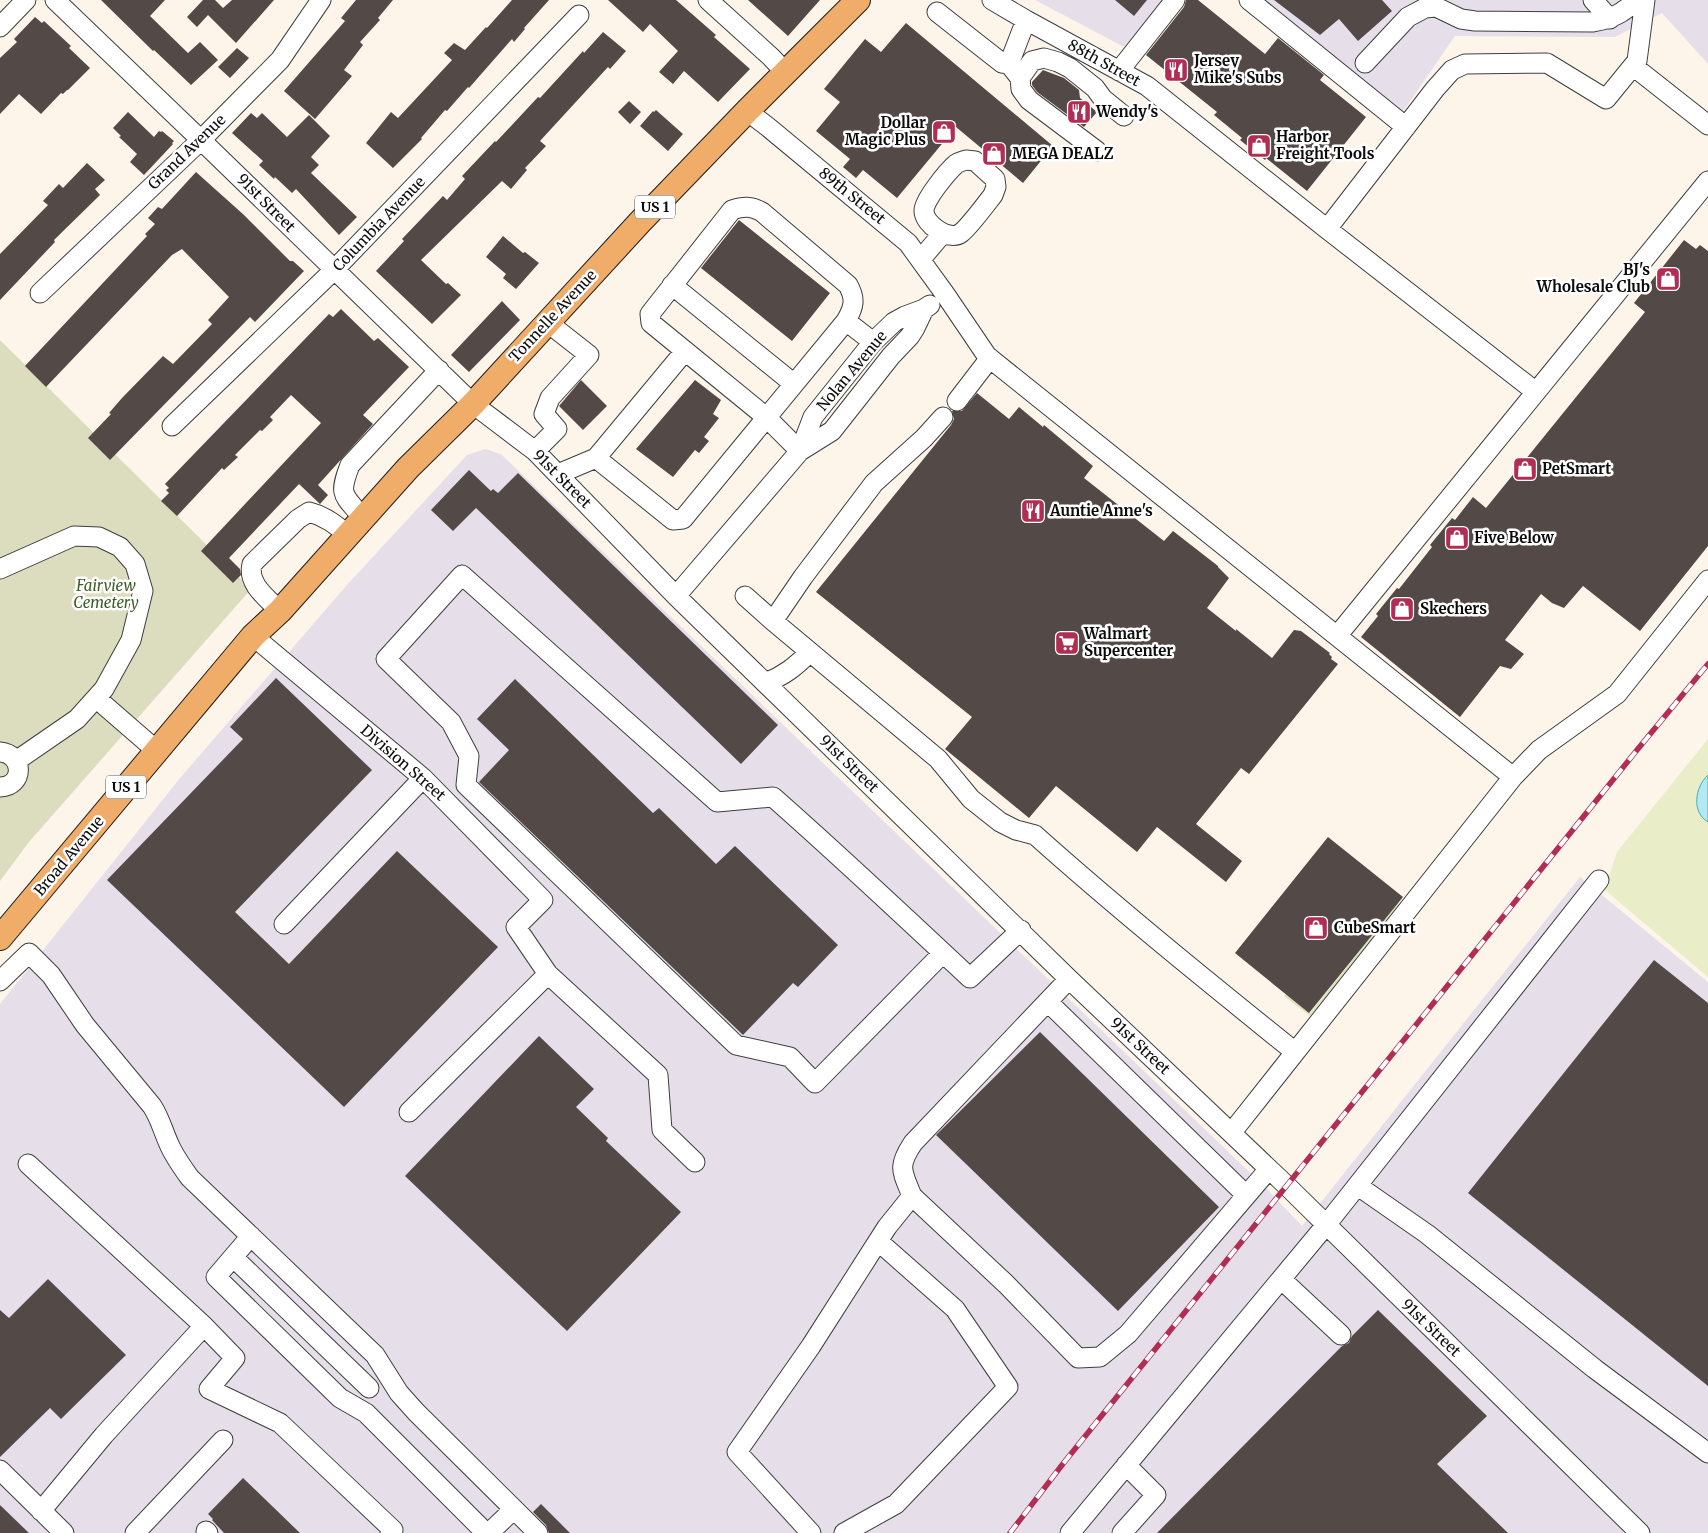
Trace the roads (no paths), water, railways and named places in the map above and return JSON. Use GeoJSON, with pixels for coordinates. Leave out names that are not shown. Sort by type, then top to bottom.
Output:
{"type":"FeatureCollection","features":[{"type":"Feature","properties":{"kind":"main road","name":"Tonnelle Avenue"},"geometry":{"type":"LineString","coordinates":[[254,636],[280,611],[408,468],[473,404],[547,322],[747,111],[858,0]]}},
{"type":"Feature","properties":{"kind":"main road","name":"Broad Avenue"},"geometry":{"type":"LineString","coordinates":[[0,938],[254,636]]}},
{"type":"Feature","properties":{"kind":"street"},"geometry":{"type":"LineString","coordinates":[[0,27],[26,0]]}},
{"type":"Feature","properties":{"kind":"street","name":"91st Street"},"geometry":{"type":"LineString","coordinates":[[55,0],[473,404],[535,451],[676,596],[1021,930],[1069,979],[1232,1132],[1640,1533]]}},
{"type":"Feature","properties":{"kind":"street","name":"Grand Avenue"},"geometry":{"type":"LineString","coordinates":[[40,293],[201,140],[280,60],[320,0]]}},
{"type":"Feature","properties":{"kind":"street"},"geometry":{"type":"LineString","coordinates":[[708,0],[786,73]]}},
{"type":"Feature","properties":{"kind":"street","name":"88th Street"},"geometry":{"type":"LineString","coordinates":[[992,0],[1147,86],[1327,230],[1536,392]]}},
{"type":"Feature","properties":{"kind":"street"},"geometry":{"type":"LineString","coordinates":[[1119,70],[1175,0]]}},
{"type":"Feature","properties":{"kind":"street"},"geometry":{"type":"LineString","coordinates":[[1249,0],[1406,127]]}},
{"type":"Feature","properties":{"kind":"street"},"geometry":{"type":"LineString","coordinates":[[1593,0],[1610,19]]}},
{"type":"Feature","properties":{"kind":"street"},"geometry":{"type":"LineString","coordinates":[[1365,63],[1408,17],[1425,8],[1436,7],[1461,19],[1475,21],[1593,22],[1610,19],[1623,12],[1637,0]]}},
{"type":"Feature","properties":{"kind":"street"},"geometry":{"type":"LineString","coordinates":[[1327,230],[1452,70],[1465,64],[1547,63],[1606,99],[1637,61],[1645,0]]}},
{"type":"Feature","properties":{"kind":"street"},"geometry":{"type":"LineString","coordinates":[[937,12],[1014,71]]}},
{"type":"Feature","properties":{"kind":"street","name":"Columbia Avenue"},"geometry":{"type":"LineString","coordinates":[[172,426],[334,270],[579,15]]}},
{"type":"Feature","properties":{"kind":"street"},"geometry":{"type":"LineString","coordinates":[[1026,20],[1014,71],[1021,89],[1029,100],[1098,151]]}},
{"type":"Feature","properties":{"kind":"street"},"geometry":{"type":"LineString","coordinates":[[1014,71],[1032,61],[1044,58],[1058,62],[1070,68],[1124,116]]}},
{"type":"Feature","properties":{"kind":"street"},"geometry":{"type":"LineString","coordinates":[[1633,66],[1708,125]]}},
{"type":"Feature","properties":{"kind":"street","name":"89th Street"},"geometry":{"type":"LineString","coordinates":[[747,111],[903,238],[946,294],[986,356],[1513,777]]}},
{"type":"Feature","properties":{"kind":"street"},"geometry":{"type":"LineString","coordinates":[[1337,636],[1708,180]]}},
{"type":"Feature","properties":{"kind":"street"},"geometry":{"type":"LineString","coordinates":[[596,458],[673,520],[683,519],[766,417],[846,321],[854,304],[854,294],[848,284],[762,212],[752,206],[742,206],[732,210],[672,285],[650,314],[651,323],[766,417],[800,451]]}},
{"type":"Feature","properties":{"kind":"street"},"geometry":{"type":"LineString","coordinates":[[920,259],[943,233]]}},
{"type":"Feature","properties":{"kind":"street"},"geometry":{"type":"LineString","coordinates":[[672,285],[794,384]]}},
{"type":"Feature","properties":{"kind":"street","name":"Nolan Avenue"},"geometry":{"type":"LineString","coordinates":[[800,451],[813,417],[873,342],[894,322],[924,309],[946,294]]}},
{"type":"Feature","properties":{"kind":"street","name":"Nolan Avenue"},"geometry":{"type":"LineString","coordinates":[[676,596],[800,451],[832,431],[891,356],[910,336],[916,328],[924,309]]}},
{"type":"Feature","properties":{"kind":"street"},"geometry":{"type":"LineString","coordinates":[[846,321],[873,342]]}},
{"type":"Feature","properties":{"kind":"street"},"geometry":{"type":"LineString","coordinates":[[535,451],[557,429],[544,414],[550,398],[589,355],[547,322]]}},
{"type":"Feature","properties":{"kind":"street"},"geometry":{"type":"LineString","coordinates":[[558,474],[596,458],[685,351]]}},
{"type":"Feature","properties":{"kind":"street"},"geometry":{"type":"LineString","coordinates":[[957,401],[990,358]]}},
{"type":"Feature","properties":{"kind":"street"},"geometry":{"type":"LineString","coordinates":[[356,526],[343,493],[343,483],[350,465],[439,370]]}},
{"type":"Feature","properties":{"kind":"street"},"geometry":{"type":"LineString","coordinates":[[773,621],[874,484],[944,417]]}},
{"type":"Feature","properties":{"kind":"street"},"geometry":{"type":"LineString","coordinates":[[280,611],[253,583],[250,572],[252,564],[298,519],[309,512],[327,519],[356,526]]}},
{"type":"Feature","properties":{"kind":"street"},"geometry":{"type":"LineString","coordinates":[[0,569],[74,536],[99,537],[120,547],[135,564],[143,592],[131,640],[104,689],[77,718],[8,757],[18,773],[8,786],[0,787]]}},
{"type":"Feature","properties":{"kind":"street"},"geometry":{"type":"LineString","coordinates":[[448,803],[466,784],[469,756],[451,722],[386,659],[462,575],[717,802],[773,797],[970,978],[1021,930]]}},
{"type":"Feature","properties":{"kind":"street"},"geometry":{"type":"LineString","coordinates":[[1232,1132],[1513,777],[1539,750],[1617,694],[1708,580]]}},
{"type":"Feature","properties":{"kind":"street"},"geometry":{"type":"LineString","coordinates":[[745,596],[938,759],[959,786],[978,805],[1000,822],[1016,830],[1035,835],[1136,923],[1188,963],[1295,1052]]}},
{"type":"Feature","properties":{"kind":"street","name":"Division Street"},"geometry":{"type":"LineString","coordinates":[[254,636],[423,778],[543,900],[516,928],[548,974]]}},
{"type":"Feature","properties":{"kind":"street"},"geometry":{"type":"LineString","coordinates":[[766,683],[796,667],[810,652]]}},
{"type":"Feature","properties":{"kind":"street"},"geometry":{"type":"LineString","coordinates":[[96,698],[157,751]]}},
{"type":"Feature","properties":{"kind":"street"},"geometry":{"type":"LineString","coordinates":[[284,924],[423,778]]}},
{"type":"Feature","properties":{"kind":"street"},"geometry":{"type":"LineString","coordinates":[[466,784],[736,1045],[790,1057],[815,1083],[943,953]]}},
{"type":"Feature","properties":{"kind":"street"},"geometry":{"type":"LineString","coordinates":[[1070,1533],[1358,1186],[1599,880]]}},
{"type":"Feature","properties":{"kind":"street"},"geometry":{"type":"LineString","coordinates":[[0,981],[29,953],[51,975],[85,1025],[152,1106],[159,1117],[170,1146],[190,1178],[375,1355],[399,1393],[416,1412],[538,1533]]}},
{"type":"Feature","properties":{"kind":"street"},"geometry":{"type":"LineString","coordinates":[[409,1112],[548,974],[658,1074],[662,1130],[695,1162]]}},
{"type":"Feature","properties":{"kind":"street"},"geometry":{"type":"LineString","coordinates":[[1069,979],[913,1143],[903,1158],[902,1172],[912,1196],[1006,1284],[1078,1358],[1100,1357],[1128,1334],[1246,1195],[1265,1165]]}},
{"type":"Feature","properties":{"kind":"street"},"geometry":{"type":"LineString","coordinates":[[1048,1003],[1246,1195]]}},
{"type":"Feature","properties":{"kind":"street"},"geometry":{"type":"LineString","coordinates":[[28,1164],[204,1326],[235,1358],[209,1389],[280,1424],[393,1530],[390,1533]]}},
{"type":"Feature","properties":{"kind":"street"},"geometry":{"type":"LineString","coordinates":[[1358,1186],[1427,1234],[1595,1369],[1708,1453]]}},
{"type":"Feature","properties":{"kind":"street"},"geometry":{"type":"LineString","coordinates":[[811,1533],[737,1452],[811,1346],[887,1227],[912,1196]]}},
{"type":"Feature","properties":{"kind":"street"},"geometry":{"type":"LineString","coordinates":[[251,1236],[216,1277],[334,1393],[366,1413],[488,1533],[514,1508]]}},
{"type":"Feature","properties":{"kind":"street"},"geometry":{"type":"LineString","coordinates":[[844,1533],[896,1504],[1008,1387],[955,1310],[878,1241]]}},
{"type":"Feature","properties":{"kind":"street"},"geometry":{"type":"LineString","coordinates":[[233,1257],[369,1388]]}},
{"type":"Feature","properties":{"kind":"street"},"geometry":{"type":"LineString","coordinates":[[1281,1279],[1340,1335]]}},
{"type":"Feature","properties":{"kind":"street"},"geometry":{"type":"LineString","coordinates":[[41,1511],[104,1435],[204,1326]]}},
{"type":"Feature","properties":{"kind":"street"},"geometry":{"type":"LineString","coordinates":[[352,1406],[386,1371]]}},
{"type":"Feature","properties":{"kind":"street"},"geometry":{"type":"LineString","coordinates":[[135,1533],[223,1440]]}},
{"type":"Feature","properties":{"kind":"street"},"geometry":{"type":"LineString","coordinates":[[1122,1533],[1156,1495],[1126,1465]]}},
{"type":"Feature","properties":{"kind":"street"},"geometry":{"type":"LineString","coordinates":[[0,1470],[64,1533]]}},
{"type":"Feature","properties":{"kind":"water"},"geometry":{"type":"Polygon","coordinates":[[[1708,775],[1708,822],[1699,812],[1697,799],[1700,786],[1708,775]]]}},
{"type":"Feature","properties":{"kind":"railway"},"geometry":{"type":"LineString","coordinates":[[1010,1533],[1062,1465],[1708,664]]}},
{"type":"Feature","properties":{"kind":"place","name":"Jersey Mike's Subs"},"geometry":{"type":"Point","coordinates":[1176,70]}},
{"type":"Feature","properties":{"kind":"place","name":"Wendy's"},"geometry":{"type":"Point","coordinates":[1079,112]}},
{"type":"Feature","properties":{"kind":"place","name":"Dollar Magic Plus"},"geometry":{"type":"Point","coordinates":[944,132]}},
{"type":"Feature","properties":{"kind":"place","name":"Harbor Freight Tools"},"geometry":{"type":"Point","coordinates":[1259,146]}},
{"type":"Feature","properties":{"kind":"place","name":"MEGA DEALZ"},"geometry":{"type":"Point","coordinates":[994,154]}},
{"type":"Feature","properties":{"kind":"place","name":"BJ's Wholesale Club"},"geometry":{"type":"Point","coordinates":[1668,279]}},
{"type":"Feature","properties":{"kind":"place","name":"PetSmart"},"geometry":{"type":"Point","coordinates":[1525,469]}},
{"type":"Feature","properties":{"kind":"place","name":"Auntie Anne's"},"geometry":{"type":"Point","coordinates":[1033,511]}},
{"type":"Feature","properties":{"kind":"place","name":"Five Below"},"geometry":{"type":"Point","coordinates":[1457,538]}},
{"type":"Feature","properties":{"kind":"place","name":"Skechers"},"geometry":{"type":"Point","coordinates":[1402,609]}},
{"type":"Feature","properties":{"kind":"place","name":"Walmart Supercenter"},"geometry":{"type":"Point","coordinates":[1067,643]}},
{"type":"Feature","properties":{"kind":"place","name":"CubeSmart"},"geometry":{"type":"Point","coordinates":[1316,928]}},
{"type":"Feature","properties":{"kind":"park label","name":"Fairview Cemetery"},"geometry":{"type":"Point","coordinates":[106,594]}}]}
